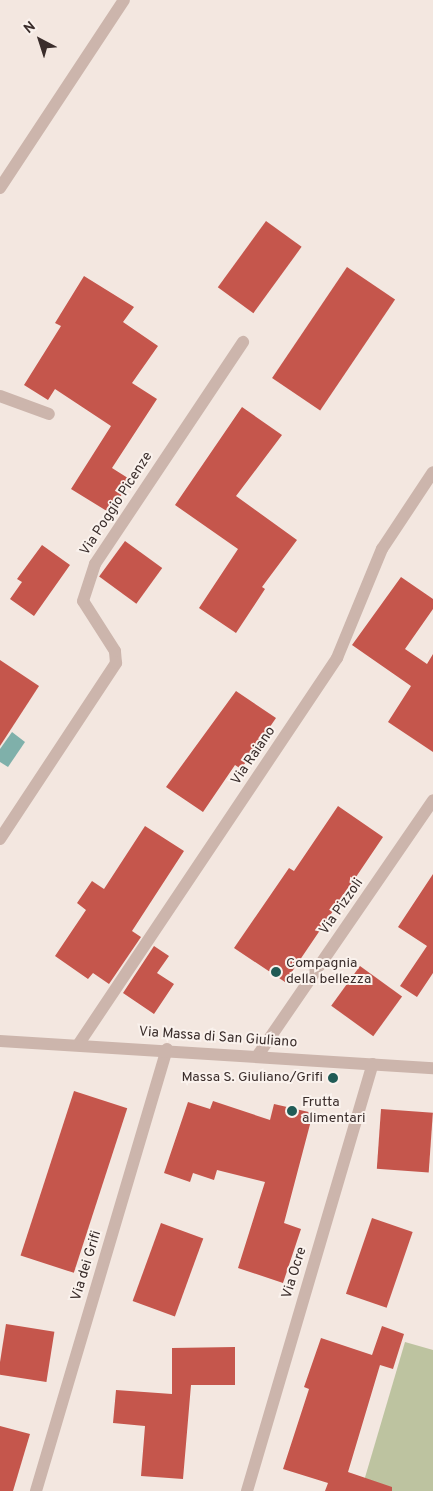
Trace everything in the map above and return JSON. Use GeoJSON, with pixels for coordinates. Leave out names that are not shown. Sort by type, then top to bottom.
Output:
{"type":"FeatureCollection","features":[{"type":"Feature","properties":{"kind":"street"},"geometry":{"type":"LineString","coordinates":[[0,188],[124,0]]}},
{"type":"Feature","properties":{"kind":"street","name":"Via Poggio Picenze"},"geometry":{"type":"LineString","coordinates":[[0,839],[116,663],[115,651],[85,606],[83,595],[90,575],[103,551],[243,342]]}},
{"type":"Feature","properties":{"kind":"street"},"geometry":{"type":"LineString","coordinates":[[0,396],[49,414]]}},
{"type":"Feature","properties":{"kind":"street","name":"Via Raiano"},"geometry":{"type":"LineString","coordinates":[[78,1045],[337,658],[382,549],[433,472]]}},
{"type":"Feature","properties":{"kind":"street","name":"Via Pizzoli"},"geometry":{"type":"LineString","coordinates":[[258,1055],[433,800]]}},
{"type":"Feature","properties":{"kind":"street","name":"Via Massa di San Giuliano"},"geometry":{"type":"LineString","coordinates":[[0,1042],[167,1049],[433,1068]]}},
{"type":"Feature","properties":{"kind":"street","name":"Via dei Grifi"},"geometry":{"type":"LineString","coordinates":[[36,1491],[167,1049]]}},
{"type":"Feature","properties":{"kind":"street","name":"Via Ocre"},"geometry":{"type":"LineString","coordinates":[[247,1491],[373,1064]]}},
{"type":"Feature","properties":{"kind":"green space"},"geometry":{"type":"Polygon","coordinates":[[[405,1342],[433,1350],[433,1491],[361,1491],[405,1342]]]}},
{"type":"Feature","properties":{"kind":"water"},"geometry":{"type":"Polygon","coordinates":[[[12,732],[25,742],[8,767],[0,762],[0,749],[12,732]]]}},
{"type":"Feature","properties":{"kind":"building"},"geometry":{"type":"Polygon","coordinates":[[[266,221],[302,247],[253,313],[218,287],[266,221]]]}},
{"type":"Feature","properties":{"kind":"building"},"geometry":{"type":"Polygon","coordinates":[[[347,267],[395,299],[320,411],[272,378],[347,267]]]}},
{"type":"Feature","properties":{"kind":"building"},"geometry":{"type":"Polygon","coordinates":[[[84,276],[134,307],[123,322],[158,346],[132,383],[157,399],[112,468],[131,480],[110,513],[71,489],[111,426],[55,389],[48,400],[24,385],[61,326],[55,323],[84,276]]]}},
{"type":"Feature","properties":{"kind":"building"},"geometry":{"type":"Polygon","coordinates":[[[242,407],[282,435],[236,496],[297,540],[262,587],[265,589],[236,633],[199,608],[238,549],[175,505],[242,407]]]}},
{"type":"Feature","properties":{"kind":"building"},"geometry":{"type":"Polygon","coordinates":[[[125,541],[162,568],[136,604],[99,577],[125,541]]]}},
{"type":"Feature","properties":{"kind":"building"},"geometry":{"type":"Polygon","coordinates":[[[42,545],[70,565],[34,616],[10,599],[22,582],[17,579],[42,545]]]}},
{"type":"Feature","properties":{"kind":"building"},"geometry":{"type":"Polygon","coordinates":[[[401,577],[433,599],[433,609],[405,649],[427,664],[433,654],[433,752],[388,722],[411,686],[352,645],[401,577]]]}},
{"type":"Feature","properties":{"kind":"building"},"geometry":{"type":"Polygon","coordinates":[[[0,660],[39,686],[0,746],[0,660]]]}},
{"type":"Feature","properties":{"kind":"building"},"geometry":{"type":"Polygon","coordinates":[[[236,691],[276,718],[241,769],[235,765],[203,812],[166,787],[236,691]]]}},
{"type":"Feature","properties":{"kind":"building"},"geometry":{"type":"Polygon","coordinates":[[[338,806],[383,837],[285,982],[234,948],[289,868],[294,871],[338,806]]]}},
{"type":"Feature","properties":{"kind":"building"},"geometry":{"type":"Polygon","coordinates":[[[145,826],[184,851],[132,931],[141,937],[109,984],[93,973],[88,979],[55,956],[86,910],[77,903],[92,881],[104,889],[145,826]]]}},
{"type":"Feature","properties":{"kind":"building"},"geometry":{"type":"Polygon","coordinates":[[[433,874],[433,973],[417,997],[400,986],[427,946],[398,927],[433,874]]]}},
{"type":"Feature","properties":{"kind":"building"},"geometry":{"type":"Polygon","coordinates":[[[154,946],[169,956],[157,973],[174,984],[154,1014],[123,993],[154,946]]]}},
{"type":"Feature","properties":{"kind":"building"},"geometry":{"type":"Polygon","coordinates":[[[360,966],[402,997],[373,1036],[331,1006],[360,966]]]}},
{"type":"Feature","properties":{"kind":"building"},"geometry":{"type":"Polygon","coordinates":[[[74,1091],[127,1108],[74,1273],[21,1256],[74,1091]]]}},
{"type":"Feature","properties":{"kind":"building"},"geometry":{"type":"Polygon","coordinates":[[[213,1101],[270,1120],[274,1104],[313,1113],[284,1223],[301,1229],[283,1283],[238,1268],[265,1182],[217,1170],[214,1180],[193,1173],[190,1182],[164,1173],[188,1102],[210,1109],[213,1101]]]}},
{"type":"Feature","properties":{"kind":"building"},"geometry":{"type":"Polygon","coordinates":[[[381,1109],[433,1113],[429,1172],[377,1169],[381,1109]]]}},
{"type":"Feature","properties":{"kind":"building"},"geometry":{"type":"Polygon","coordinates":[[[372,1218],[413,1232],[387,1308],[346,1294],[372,1218]]]}},
{"type":"Feature","properties":{"kind":"building"},"geometry":{"type":"Polygon","coordinates":[[[161,1223],[203,1238],[175,1316],[133,1301],[161,1223]]]}},
{"type":"Feature","properties":{"kind":"building"},"geometry":{"type":"Polygon","coordinates":[[[6,1324],[54,1332],[46,1382],[0,1375],[0,1362],[6,1324]]]}},
{"type":"Feature","properties":{"kind":"building"},"geometry":{"type":"Polygon","coordinates":[[[382,1326],[404,1334],[393,1369],[380,1365],[348,1472],[392,1487],[392,1491],[325,1491],[328,1483],[283,1469],[309,1389],[304,1387],[321,1338],[372,1355],[382,1326]]]}},
{"type":"Feature","properties":{"kind":"building"},"geometry":{"type":"Polygon","coordinates":[[[235,1347],[235,1385],[191,1385],[183,1479],[141,1476],[145,1426],[113,1423],[116,1390],[172,1394],[172,1348],[235,1347]]]}},
{"type":"Feature","properties":{"kind":"building"},"geometry":{"type":"Polygon","coordinates":[[[0,1426],[30,1434],[13,1491],[0,1491],[0,1426]]]}},
{"type":"Feature","properties":{"kind":"place","name":"Compagnia della bellezza"},"geometry":{"type":"Point","coordinates":[276,972]}},
{"type":"Feature","properties":{"kind":"place","name":"Massa S. Giuliano/Grifi"},"geometry":{"type":"Point","coordinates":[333,1078]}},
{"type":"Feature","properties":{"kind":"place","name":"Frutta alimentari"},"geometry":{"type":"Point","coordinates":[292,1111]}}]}
